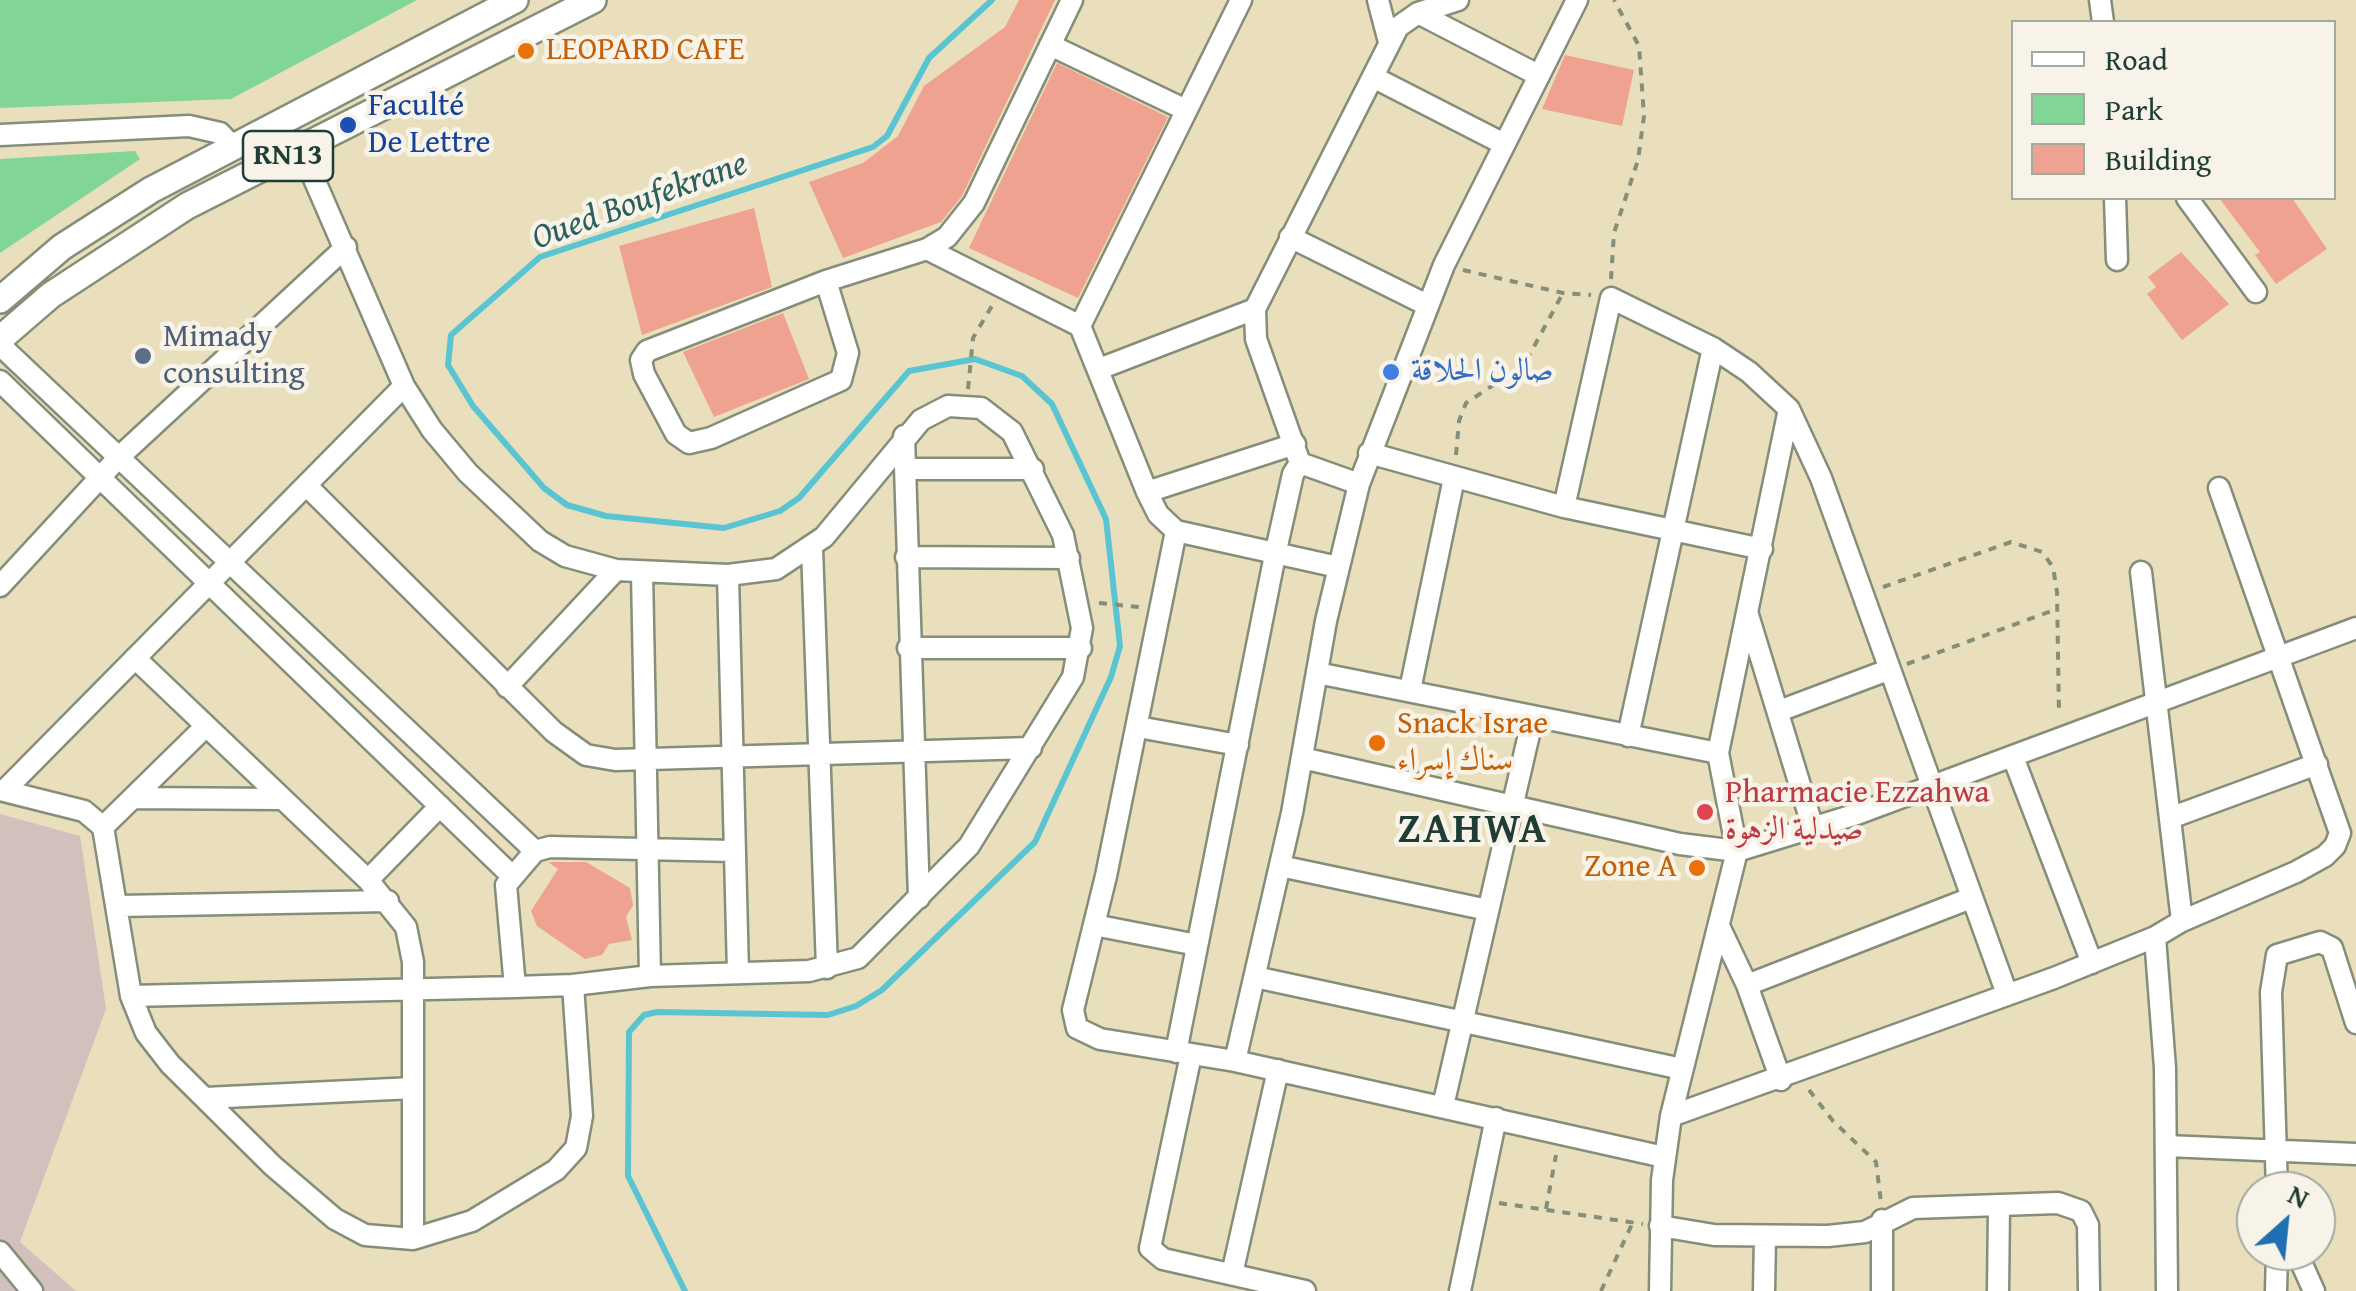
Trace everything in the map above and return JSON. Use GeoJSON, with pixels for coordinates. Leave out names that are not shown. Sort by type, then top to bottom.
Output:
{"type":"FeatureCollection","features":[{"type":"Feature","properties":{"kind":"main road","name":"RN13"},"geometry":{"type":"LineString","coordinates":[[0,300],[108,215],[515,0]]}},
{"type":"Feature","properties":{"kind":"main road","name":"RN13"},"geometry":{"type":"LineString","coordinates":[[0,342],[50,294],[136,237],[301,148],[594,0]]}},
{"type":"Feature","properties":{"kind":"street"},"geometry":{"type":"LineString","coordinates":[[826,281],[848,353],[841,380],[712,438],[689,443],[676,434],[644,374],[642,360],[647,352],[826,281],[927,248],[946,237],[974,203],[1072,0]]}},
{"type":"Feature","properties":{"kind":"street"},"geometry":{"type":"LineString","coordinates":[[1080,326],[1241,0]]}},
{"type":"Feature","properties":{"kind":"street"},"geometry":{"type":"LineString","coordinates":[[1378,0],[1389,42]]}},
{"type":"Feature","properties":{"kind":"street"},"geometry":{"type":"LineString","coordinates":[[1305,1291],[1163,1258],[1150,1248],[1149,1236],[1183,1054],[1198,945],[1297,453],[1256,339],[1255,309],[1398,26],[1418,12],[1458,0]]}},
{"type":"Feature","properties":{"kind":"street"},"geometry":{"type":"LineString","coordinates":[[1235,1060],[1280,866],[1338,566],[1369,453],[1444,265],[1502,143],[1578,0]]}},
{"type":"Feature","properties":{"kind":"street"},"geometry":{"type":"LineString","coordinates":[[1418,12],[1538,74]]}},
{"type":"Feature","properties":{"kind":"street"},"geometry":{"type":"LineString","coordinates":[[1050,45],[1186,110]]}},
{"type":"Feature","properties":{"kind":"street"},"geometry":{"type":"LineString","coordinates":[[1374,77],[1502,143]]}},
{"type":"Feature","properties":{"kind":"street"},"geometry":{"type":"LineString","coordinates":[[0,135],[189,126],[220,133],[234,148]]}},
{"type":"Feature","properties":{"kind":"street"},"geometry":{"type":"LineString","coordinates":[[131,996],[414,992],[573,985],[650,976],[827,968],[858,958],[982,829],[1073,677],[1081,648],[1080,604],[1069,558],[1032,469],[1012,432],[980,408],[948,406],[921,420],[812,548],[776,570],[728,575],[642,573],[565,556],[516,521],[432,430],[404,386],[301,148]]}},
{"type":"Feature","properties":{"kind":"street"},"geometry":{"type":"LineString","coordinates":[[2116,200],[2117,260]]}},
{"type":"Feature","properties":{"kind":"street"},"geometry":{"type":"LineString","coordinates":[[2188,200],[2256,292]]}},
{"type":"Feature","properties":{"kind":"street"},"geometry":{"type":"LineString","coordinates":[[1290,237],[1426,305]]}},
{"type":"Feature","properties":{"kind":"street"},"geometry":{"type":"LineString","coordinates":[[0,586],[118,458],[346,247]]}},
{"type":"Feature","properties":{"kind":"street"},"geometry":{"type":"LineString","coordinates":[[927,248],[1080,326],[1158,514],[1176,531],[1338,566]]}},
{"type":"Feature","properties":{"kind":"street"},"geometry":{"type":"LineString","coordinates":[[1564,507],[1611,298],[1713,348],[1749,372],[1789,409],[1820,478],[2006,994]]}},
{"type":"Feature","properties":{"kind":"street"},"geometry":{"type":"LineString","coordinates":[[1099,369],[1255,309]]}},
{"type":"Feature","properties":{"kind":"street"},"geometry":{"type":"LineString","coordinates":[[0,342],[535,851]]}},
{"type":"Feature","properties":{"kind":"street"},"geometry":{"type":"LineString","coordinates":[[1628,736],[1713,348]]}},
{"type":"Feature","properties":{"kind":"street"},"geometry":{"type":"LineString","coordinates":[[0,382],[511,875]]}},
{"type":"Feature","properties":{"kind":"street"},"geometry":{"type":"LineString","coordinates":[[2,790],[404,386]]}},
{"type":"Feature","properties":{"kind":"street"},"geometry":{"type":"LineString","coordinates":[[1660,1291],[1660,1226],[1670,1116],[1737,852],[1718,753],[1789,409]]}},
{"type":"Feature","properties":{"kind":"street"},"geometry":{"type":"LineString","coordinates":[[904,436],[911,751],[919,898]]}},
{"type":"Feature","properties":{"kind":"street"},"geometry":{"type":"LineString","coordinates":[[1148,492],[1297,453],[1359,484]]}},
{"type":"Feature","properties":{"kind":"street"},"geometry":{"type":"LineString","coordinates":[[1369,453],[1564,507],[1762,550]]}},
{"type":"Feature","properties":{"kind":"street"},"geometry":{"type":"LineString","coordinates":[[905,469],[1032,469]]}},
{"type":"Feature","properties":{"kind":"street"},"geometry":{"type":"LineString","coordinates":[[1410,690],[1454,478]]}},
{"type":"Feature","properties":{"kind":"street"},"geometry":{"type":"LineString","coordinates":[[306,486],[554,732],[586,755],[731,758],[1031,748]]}},
{"type":"Feature","properties":{"kind":"street"},"geometry":{"type":"LineString","coordinates":[[1670,1116],[1789,1077],[2092,963],[2296,872],[2336,846],[2340,833],[2338,817],[2219,488]]}},
{"type":"Feature","properties":{"kind":"street"},"geometry":{"type":"LineString","coordinates":[[1176,531],[1138,726],[1073,1010],[1077,1028],[1100,1039],[1235,1060],[1664,1157]]}},
{"type":"Feature","properties":{"kind":"street"},"geometry":{"type":"LineString","coordinates":[[812,548],[827,968]]}},
{"type":"Feature","properties":{"kind":"street"},"geometry":{"type":"LineString","coordinates":[[906,557],[1069,558]]}},
{"type":"Feature","properties":{"kind":"street"},"geometry":{"type":"LineString","coordinates":[[508,687],[616,570]]}},
{"type":"Feature","properties":{"kind":"street"},"geometry":{"type":"LineString","coordinates":[[2141,572],[2182,921]]}},
{"type":"Feature","properties":{"kind":"street"},"geometry":{"type":"LineString","coordinates":[[642,573],[650,976]]}},
{"type":"Feature","properties":{"kind":"street"},"geometry":{"type":"LineString","coordinates":[[728,575],[738,974]]}},
{"type":"Feature","properties":{"kind":"street"},"geometry":{"type":"LineString","coordinates":[[1748,612],[1813,828]]}},
{"type":"Feature","properties":{"kind":"street"},"geometry":{"type":"LineString","coordinates":[[1302,758],[1680,844],[1737,852],[2014,757],[2356,628]]}},
{"type":"Feature","properties":{"kind":"street"},"geometry":{"type":"LineString","coordinates":[[908,648],[1081,648]]}},
{"type":"Feature","properties":{"kind":"street"},"geometry":{"type":"LineString","coordinates":[[134,658],[368,880],[388,902],[411,942],[413,1239]]}},
{"type":"Feature","properties":{"kind":"street"},"geometry":{"type":"LineString","coordinates":[[1779,711],[1888,670]]}},
{"type":"Feature","properties":{"kind":"street"},"geometry":{"type":"LineString","coordinates":[[1317,672],[1718,753]]}},
{"type":"Feature","properties":{"kind":"street"},"geometry":{"type":"LineString","coordinates":[[1443,1106],[1533,717]]}},
{"type":"Feature","properties":{"kind":"street"},"geometry":{"type":"LineString","coordinates":[[1138,726],[1238,745]]}},
{"type":"Feature","properties":{"kind":"street"},"geometry":{"type":"LineString","coordinates":[[104,827],[204,727]]}},
{"type":"Feature","properties":{"kind":"street"},"geometry":{"type":"LineString","coordinates":[[2014,757],[2092,963]]}},
{"type":"Feature","properties":{"kind":"street"},"geometry":{"type":"LineString","coordinates":[[2170,818],[2318,764]]}},
{"type":"Feature","properties":{"kind":"street"},"geometry":{"type":"LineString","coordinates":[[2,790],[84,811],[104,827],[131,996],[156,1048],[273,1166],[344,1226],[365,1235],[413,1239],[472,1221],[556,1170],[576,1148],[582,1116],[573,985]]}},
{"type":"Feature","properties":{"kind":"street"},"geometry":{"type":"LineString","coordinates":[[133,798],[281,798]]}},
{"type":"Feature","properties":{"kind":"street"},"geometry":{"type":"LineString","coordinates":[[368,880],[440,806]]}},
{"type":"Feature","properties":{"kind":"street"},"geometry":{"type":"LineString","coordinates":[[515,987],[506,891],[511,875],[535,851],[550,846],[734,851]]}},
{"type":"Feature","properties":{"kind":"street"},"geometry":{"type":"LineString","coordinates":[[1280,866],[1488,910]]}},
{"type":"Feature","properties":{"kind":"street"},"geometry":{"type":"LineString","coordinates":[[1747,985],[1971,898]]}},
{"type":"Feature","properties":{"kind":"street"},"geometry":{"type":"LineString","coordinates":[[119,906],[388,902]]}},
{"type":"Feature","properties":{"kind":"street"},"geometry":{"type":"LineString","coordinates":[[1094,925],[1198,945]]}},
{"type":"Feature","properties":{"kind":"street"},"geometry":{"type":"LineString","coordinates":[[1720,928],[1789,1077]]}},
{"type":"Feature","properties":{"kind":"street"},"geometry":{"type":"LineString","coordinates":[[2154,937],[2167,1146],[2168,1291]]}},
{"type":"Feature","properties":{"kind":"street"},"geometry":{"type":"LineString","coordinates":[[2278,1171],[2271,992],[2277,955],[2320,942],[2332,948],[2356,1024]]}},
{"type":"Feature","properties":{"kind":"street"},"geometry":{"type":"LineString","coordinates":[[1255,977],[1682,1068]]}},
{"type":"Feature","properties":{"kind":"street"},"geometry":{"type":"LineString","coordinates":[[1232,1274],[1278,1070]]}},
{"type":"Feature","properties":{"kind":"street"},"geometry":{"type":"LineString","coordinates":[[205,1098],[413,1088]]}},
{"type":"Feature","properties":{"kind":"street"},"geometry":{"type":"LineString","coordinates":[[1460,1291],[1496,1118]]}},
{"type":"Feature","properties":{"kind":"street"},"geometry":{"type":"LineString","coordinates":[[2167,1146],[2356,1154]]}},
{"type":"Feature","properties":{"kind":"street"},"geometry":{"type":"LineString","coordinates":[[1660,1226],[1765,1237],[1865,1232],[1882,1220],[1913,1208],[2058,1203],[2081,1211],[2091,1237],[2089,1291]]}},
{"type":"Feature","properties":{"kind":"street"},"geometry":{"type":"LineString","coordinates":[[1998,1291],[2000,1206]]}},
{"type":"Feature","properties":{"kind":"street"},"geometry":{"type":"LineString","coordinates":[[1882,1220],[1882,1291]]}},
{"type":"Feature","properties":{"kind":"street"},"geometry":{"type":"LineString","coordinates":[[1764,1291],[1765,1237]]}},
{"type":"Feature","properties":{"kind":"street"},"geometry":{"type":"LineString","coordinates":[[0,1252],[32,1291]]}},
{"type":"Feature","properties":{"kind":"path"},"geometry":{"type":"LineString","coordinates":[[1444,265],[1562,293],[1611,298],[1614,233],[1638,160],[1644,116],[1639,46],[1614,0]]}},
{"type":"Feature","properties":{"kind":"path"},"geometry":{"type":"LineString","coordinates":[[968,382],[973,338],[1003,286]]}},
{"type":"Feature","properties":{"kind":"path"},"geometry":{"type":"LineString","coordinates":[[1454,478],[1462,410],[1472,398],[1524,365],[1562,293]]}},
{"type":"Feature","properties":{"kind":"path"},"geometry":{"type":"LineString","coordinates":[[1860,595],[2011,542],[2042,552],[2052,568],[2058,608],[2060,739]]}},
{"type":"Feature","properties":{"kind":"path"},"geometry":{"type":"LineString","coordinates":[[1109,604],[1138,607]]}},
{"type":"Feature","properties":{"kind":"path"},"geometry":{"type":"LineString","coordinates":[[1888,670],[2058,608]]}},
{"type":"Feature","properties":{"kind":"path"},"geometry":{"type":"LineString","coordinates":[[1789,1077],[1876,1162],[1882,1220]]}},
{"type":"Feature","properties":{"kind":"path"},"geometry":{"type":"LineString","coordinates":[[1546,1210],[1560,1134]]}},
{"type":"Feature","properties":{"kind":"path"},"geometry":{"type":"LineString","coordinates":[[1479,1200],[1660,1226]]}},
{"type":"Feature","properties":{"kind":"path"},"geometry":{"type":"LineString","coordinates":[[1602,1291],[1632,1222]]}},
{"type":"Feature","properties":{"kind":"shaded area"},"geometry":{"type":"Polygon","coordinates":[[[0,814],[80,836],[106,1009],[20,1242],[76,1291],[0,1291],[0,814]]]}},
{"type":"Feature","properties":{"kind":"green space"},"geometry":{"type":"Polygon","coordinates":[[[0,0],[417,0],[231,99],[0,108],[0,0]]]}},
{"type":"Feature","properties":{"kind":"green space"},"geometry":{"type":"Polygon","coordinates":[[[135,151],[140,159],[0,253],[0,159],[135,151]]]}},
{"type":"Feature","properties":{"kind":"building"},"geometry":{"type":"Polygon","coordinates":[[[1019,0],[1055,0],[962,196],[941,222],[843,258],[809,182],[863,163],[898,136],[924,86],[1005,27],[1019,0]]]}},
{"type":"Feature","properties":{"kind":"building"},"geometry":{"type":"Polygon","coordinates":[[[1565,55],[1634,70],[1622,126],[1542,109],[1565,55]]]}},
{"type":"Feature","properties":{"kind":"building"},"geometry":{"type":"Polygon","coordinates":[[[1057,63],[1168,117],[1078,298],[969,248],[1057,63]]]}},
{"type":"Feature","properties":{"kind":"building"},"geometry":{"type":"Polygon","coordinates":[[[2221,200],[2293,200],[2327,249],[2276,284],[2255,255],[2260,252],[2221,200]]]}},
{"type":"Feature","properties":{"kind":"building"},"geometry":{"type":"Polygon","coordinates":[[[754,208],[772,287],[642,335],[619,246],[754,208]]]}},
{"type":"Feature","properties":{"kind":"building"},"geometry":{"type":"Polygon","coordinates":[[[2181,252],[2229,304],[2182,340],[2147,294],[2156,287],[2148,277],[2181,252]]]}},
{"type":"Feature","properties":{"kind":"building"},"geometry":{"type":"Polygon","coordinates":[[[783,313],[809,379],[714,417],[683,352],[783,313]]]}},
{"type":"Feature","properties":{"kind":"building"},"geometry":{"type":"Polygon","coordinates":[[[548,862],[586,862],[630,888],[633,905],[626,917],[632,940],[609,944],[602,955],[585,959],[537,926],[531,911],[558,869],[548,862]]]}},
{"type":"Feature","properties":{"kind":"waterway","name":"Oued Boufekrane"},"geometry":{"type":"LineString","coordinates":[[685,1291],[628,1176],[629,1032],[644,1015],[657,1012],[828,1015],[856,1006],[882,990],[1035,842],[1111,677],[1120,646],[1106,519],[1052,404],[1022,376],[975,359],[909,371],[799,498],[780,511],[724,528],[606,516],[567,505],[544,488],[473,406],[448,365],[451,335],[540,257],[873,147],[887,136],[929,58],[992,0]]}},
{"type":"Feature","properties":{"kind":"place","name":"LEOPARD CAFE"},"geometry":{"type":"Point","coordinates":[526,51]}},
{"type":"Feature","properties":{"kind":"place","name":"Faculté De Lettre"},"geometry":{"type":"Point","coordinates":[348,125]}},
{"type":"Feature","properties":{"kind":"place","name":"Mimady consulting"},"geometry":{"type":"Point","coordinates":[143,356]}},
{"type":"Feature","properties":{"kind":"place","name":"صالون الحلاقة"},"geometry":{"type":"Point","coordinates":[1391,372]}},
{"type":"Feature","properties":{"kind":"place","name":"Snack Israe سناك إسراء"},"geometry":{"type":"Point","coordinates":[1377,743]}},
{"type":"Feature","properties":{"kind":"place","name":"Pharmacie Ezzahwa صيدلية الزهوة"},"geometry":{"type":"Point","coordinates":[1705,812]}},
{"type":"Feature","properties":{"kind":"place","name":"Zone A"},"geometry":{"type":"Point","coordinates":[1697,868]}},
{"type":"Feature","properties":{"kind":"district","name":"ZAHWA"},"geometry":{"type":"Point","coordinates":[1473,831]}}]}
